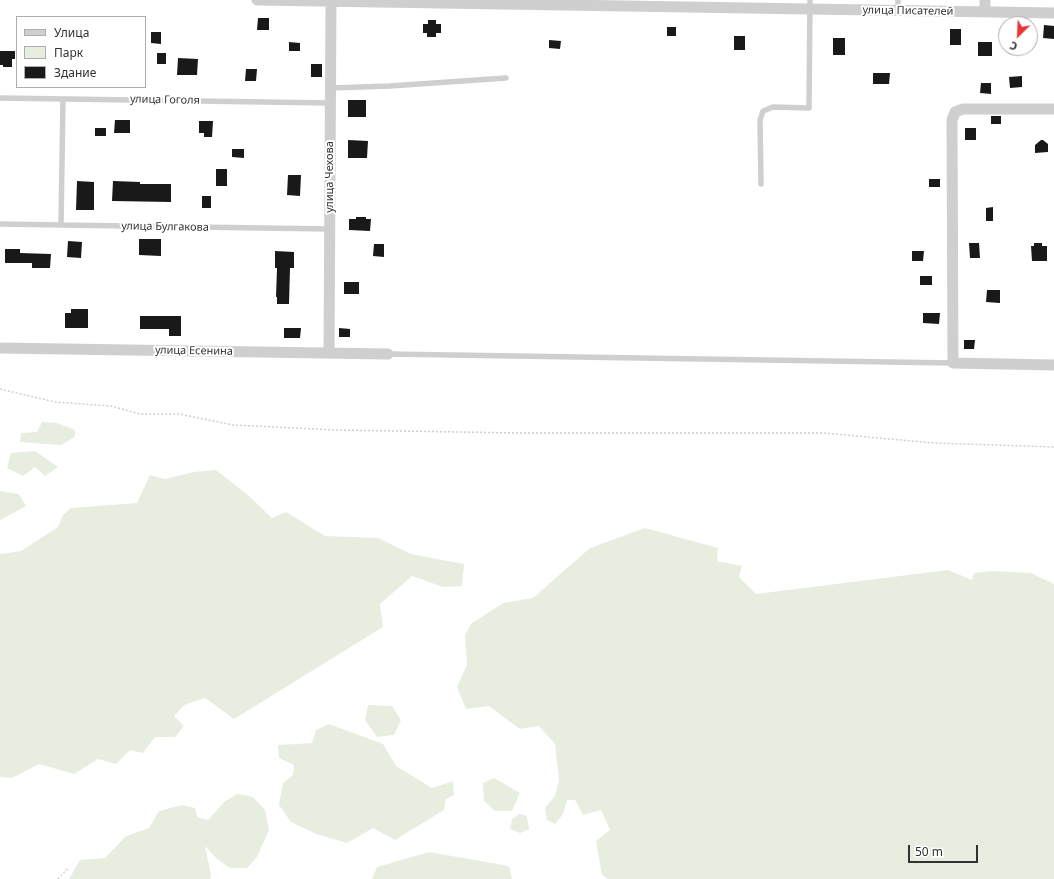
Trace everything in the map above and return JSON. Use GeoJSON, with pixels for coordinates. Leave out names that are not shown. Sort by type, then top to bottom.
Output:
{"type":"FeatureCollection","features":[{"type":"Feature","properties":{"kind":"street","name":"улица Писателей"},"geometry":{"type":"LineString","coordinates":[[258,0],[898,5],[985,12],[1054,13]]}},
{"type":"Feature","properties":{"kind":"street"},"geometry":{"type":"LineString","coordinates":[[985,0],[985,12]]}},
{"type":"Feature","properties":{"kind":"street","name":"улица Чехова"},"geometry":{"type":"LineString","coordinates":[[329,353],[331,1]]}},
{"type":"Feature","properties":{"kind":"street"},"geometry":{"type":"LineString","coordinates":[[1054,108],[962,109],[954,112],[952,120],[954,364],[1054,365]]}},
{"type":"Feature","properties":{"kind":"street","name":"улица Есенина"},"geometry":{"type":"LineString","coordinates":[[0,348],[388,354]]}},
{"type":"Feature","properties":{"kind":"lane"},"geometry":{"type":"LineString","coordinates":[[761,184],[760,120],[763,111],[773,107],[809,108],[810,5]]}},
{"type":"Feature","properties":{"kind":"lane"},"geometry":{"type":"LineString","coordinates":[[330,88],[390,86],[506,78]]}},
{"type":"Feature","properties":{"kind":"lane","name":"улица Гоголя"},"geometry":{"type":"LineString","coordinates":[[0,98],[330,103]]}},
{"type":"Feature","properties":{"kind":"lane"},"geometry":{"type":"LineString","coordinates":[[61,225],[63,99]]}},
{"type":"Feature","properties":{"kind":"lane","name":"улица Булгакова"},"geometry":{"type":"LineString","coordinates":[[0,224],[330,229]]}},
{"type":"Feature","properties":{"kind":"lane"},"geometry":{"type":"LineString","coordinates":[[388,354],[954,364]]}},
{"type":"Feature","properties":{"kind":"path"},"geometry":{"type":"LineString","coordinates":[[0,389],[55,402],[111,406],[140,414],[179,414],[233,425],[336,430],[498,433],[823,433],[934,443],[1054,447]]}},
{"type":"Feature","properties":{"kind":"path"},"geometry":{"type":"LineString","coordinates":[[58,879],[68,868]]}},
{"type":"Feature","properties":{"kind":"green space"},"geometry":{"type":"Polygon","coordinates":[[[42,422],[57,423],[75,430],[75,437],[61,445],[20,442],[21,433],[37,432],[42,422]]]}},
{"type":"Feature","properties":{"kind":"green space"},"geometry":{"type":"Polygon","coordinates":[[[35,451],[58,467],[45,476],[35,467],[23,476],[7,468],[11,453],[35,451]]]}},
{"type":"Feature","properties":{"kind":"green space"},"geometry":{"type":"Polygon","coordinates":[[[216,470],[249,496],[272,518],[286,512],[325,536],[378,538],[411,554],[464,564],[462,586],[443,587],[412,576],[380,604],[383,627],[234,719],[205,698],[184,705],[174,716],[184,726],[175,737],[155,737],[143,753],[130,750],[116,764],[98,759],[74,774],[39,764],[12,778],[0,777],[0,554],[21,551],[58,527],[63,515],[71,508],[137,503],[150,475],[165,479],[194,472],[216,470]]]}},
{"type":"Feature","properties":{"kind":"green space"},"geometry":{"type":"Polygon","coordinates":[[[0,491],[19,494],[26,506],[0,520],[0,491]]]}},
{"type":"Feature","properties":{"kind":"green space"},"geometry":{"type":"Polygon","coordinates":[[[645,528],[718,548],[717,561],[742,566],[739,577],[756,594],[948,570],[972,580],[974,573],[992,571],[1031,573],[1054,584],[1054,879],[608,879],[602,875],[596,841],[610,830],[601,810],[583,815],[575,800],[567,800],[563,814],[555,824],[547,820],[545,808],[555,796],[559,780],[555,744],[539,726],[520,729],[489,706],[466,709],[457,687],[467,665],[465,635],[471,624],[503,603],[533,598],[590,548],[645,528]]]}},
{"type":"Feature","properties":{"kind":"green space"},"geometry":{"type":"Polygon","coordinates":[[[368,705],[392,706],[401,720],[394,735],[377,737],[365,720],[368,705]]]}},
{"type":"Feature","properties":{"kind":"green space"},"geometry":{"type":"Polygon","coordinates":[[[329,724],[383,744],[396,766],[432,788],[453,781],[454,795],[446,799],[444,810],[395,840],[373,828],[347,843],[316,834],[291,822],[279,805],[283,783],[293,775],[294,765],[279,758],[278,745],[312,743],[316,730],[329,724]]]}},
{"type":"Feature","properties":{"kind":"green space"},"geometry":{"type":"Polygon","coordinates":[[[494,778],[520,793],[512,811],[495,811],[484,801],[483,783],[494,778]]]}},
{"type":"Feature","properties":{"kind":"green space"},"geometry":{"type":"Polygon","coordinates":[[[238,794],[253,797],[265,810],[269,830],[257,857],[247,868],[230,868],[217,859],[205,846],[211,875],[210,879],[69,879],[80,860],[105,858],[126,836],[149,828],[159,811],[182,805],[195,808],[197,817],[208,820],[225,801],[238,794]]]}},
{"type":"Feature","properties":{"kind":"green space"},"geometry":{"type":"Polygon","coordinates":[[[519,814],[527,816],[529,829],[520,833],[510,829],[512,819],[519,814]]]}},
{"type":"Feature","properties":{"kind":"green space"},"geometry":{"type":"Polygon","coordinates":[[[429,852],[509,866],[512,879],[372,879],[377,867],[429,852]]]}},
{"type":"Feature","properties":{"kind":"building"},"geometry":{"type":"Polygon","coordinates":[[[258,18],[269,18],[269,30],[257,30],[258,18]]]}},
{"type":"Feature","properties":{"kind":"building"},"geometry":{"type":"Polygon","coordinates":[[[428,20],[436,20],[436,24],[441,24],[441,33],[436,33],[436,37],[427,37],[427,33],[423,33],[423,24],[428,24],[428,20]]]}},
{"type":"Feature","properties":{"kind":"building"},"geometry":{"type":"Polygon","coordinates":[[[1044,25],[1054,26],[1054,39],[1043,38],[1044,25]]]}},
{"type":"Feature","properties":{"kind":"building"},"geometry":{"type":"Polygon","coordinates":[[[667,27],[676,27],[676,36],[667,36],[667,27]]]}},
{"type":"Feature","properties":{"kind":"building"},"geometry":{"type":"Polygon","coordinates":[[[950,29],[961,29],[961,45],[950,45],[950,29]]]}},
{"type":"Feature","properties":{"kind":"building"},"geometry":{"type":"Polygon","coordinates":[[[151,32],[161,32],[161,44],[151,43],[151,32]]]}},
{"type":"Feature","properties":{"kind":"building"},"geometry":{"type":"Polygon","coordinates":[[[734,36],[745,36],[745,50],[734,50],[734,36]]]}},
{"type":"Feature","properties":{"kind":"building"},"geometry":{"type":"Polygon","coordinates":[[[833,38],[845,38],[845,55],[833,55],[833,38]]]}},
{"type":"Feature","properties":{"kind":"building"},"geometry":{"type":"Polygon","coordinates":[[[549,40],[561,41],[560,49],[549,48],[549,40]]]}},
{"type":"Feature","properties":{"kind":"building"},"geometry":{"type":"Polygon","coordinates":[[[289,42],[300,43],[300,51],[289,51],[289,42]]]}},
{"type":"Feature","properties":{"kind":"building"},"geometry":{"type":"Polygon","coordinates":[[[978,42],[992,42],[992,56],[978,56],[978,42]]]}},
{"type":"Feature","properties":{"kind":"building"},"geometry":{"type":"Polygon","coordinates":[[[0,51],[15,51],[15,59],[12,59],[12,67],[3,67],[3,65],[0,65],[0,51]]]}},
{"type":"Feature","properties":{"kind":"building"},"geometry":{"type":"Polygon","coordinates":[[[157,53],[166,53],[166,64],[157,64],[157,53]]]}},
{"type":"Feature","properties":{"kind":"building"},"geometry":{"type":"Polygon","coordinates":[[[178,58],[198,59],[197,75],[177,75],[178,58]]]}},
{"type":"Feature","properties":{"kind":"building"},"geometry":{"type":"Polygon","coordinates":[[[311,64],[322,64],[322,77],[311,77],[311,64]]]}},
{"type":"Feature","properties":{"kind":"building"},"geometry":{"type":"Polygon","coordinates":[[[246,69],[257,69],[256,81],[245,81],[246,69]]]}},
{"type":"Feature","properties":{"kind":"building"},"geometry":{"type":"Polygon","coordinates":[[[873,73],[890,73],[889,84],[873,84],[873,73]]]}},
{"type":"Feature","properties":{"kind":"building"},"geometry":{"type":"Polygon","coordinates":[[[1022,76],[1022,87],[1010,88],[1009,77],[1022,76]]]}},
{"type":"Feature","properties":{"kind":"building"},"geometry":{"type":"Polygon","coordinates":[[[981,83],[991,83],[991,94],[980,93],[981,83]]]}},
{"type":"Feature","properties":{"kind":"building"},"geometry":{"type":"Polygon","coordinates":[[[348,100],[366,100],[366,117],[348,117],[348,100]]]}},
{"type":"Feature","properties":{"kind":"building"},"geometry":{"type":"Polygon","coordinates":[[[991,116],[1001,116],[1001,124],[991,124],[991,116]]]}},
{"type":"Feature","properties":{"kind":"building"},"geometry":{"type":"Polygon","coordinates":[[[115,120],[130,120],[130,133],[114,133],[115,120]]]}},
{"type":"Feature","properties":{"kind":"building"},"geometry":{"type":"Polygon","coordinates":[[[199,121],[213,121],[212,137],[204,137],[204,133],[199,133],[199,121]]]}},
{"type":"Feature","properties":{"kind":"building"},"geometry":{"type":"Polygon","coordinates":[[[95,128],[106,128],[106,136],[95,136],[95,128]]]}},
{"type":"Feature","properties":{"kind":"building"},"geometry":{"type":"Polygon","coordinates":[[[965,128],[976,128],[976,140],[965,140],[965,128]]]}},
{"type":"Feature","properties":{"kind":"building"},"geometry":{"type":"Polygon","coordinates":[[[348,140],[368,141],[367,158],[348,158],[348,140]]]}},
{"type":"Feature","properties":{"kind":"building"},"geometry":{"type":"Polygon","coordinates":[[[1041,140],[1048,144],[1048,152],[1035,153],[1035,145],[1041,140]]]}},
{"type":"Feature","properties":{"kind":"building"},"geometry":{"type":"Polygon","coordinates":[[[232,149],[244,149],[244,158],[232,157],[232,149]]]}},
{"type":"Feature","properties":{"kind":"building"},"geometry":{"type":"Polygon","coordinates":[[[216,169],[227,169],[227,186],[216,186],[216,169]]]}},
{"type":"Feature","properties":{"kind":"building"},"geometry":{"type":"Polygon","coordinates":[[[288,175],[301,175],[300,196],[287,195],[288,175]]]}},
{"type":"Feature","properties":{"kind":"building"},"geometry":{"type":"Polygon","coordinates":[[[929,179],[940,179],[940,187],[929,187],[929,179]]]}},
{"type":"Feature","properties":{"kind":"building"},"geometry":{"type":"Polygon","coordinates":[[[77,181],[94,182],[94,210],[76,210],[77,181]]]}},
{"type":"Feature","properties":{"kind":"building"},"geometry":{"type":"Polygon","coordinates":[[[113,181],[140,182],[140,184],[171,184],[171,202],[112,201],[113,181]]]}},
{"type":"Feature","properties":{"kind":"building"},"geometry":{"type":"Polygon","coordinates":[[[202,196],[211,196],[211,208],[202,208],[202,196]]]}},
{"type":"Feature","properties":{"kind":"building"},"geometry":{"type":"Polygon","coordinates":[[[993,207],[993,221],[986,221],[986,208],[993,207]]]}},
{"type":"Feature","properties":{"kind":"building"},"geometry":{"type":"Polygon","coordinates":[[[356,217],[366,217],[366,219],[371,219],[370,231],[349,230],[349,219],[356,219],[356,217]]]}},
{"type":"Feature","properties":{"kind":"building"},"geometry":{"type":"Polygon","coordinates":[[[139,239],[161,239],[161,256],[139,255],[139,239]]]}},
{"type":"Feature","properties":{"kind":"building"},"geometry":{"type":"Polygon","coordinates":[[[68,241],[82,242],[81,258],[67,257],[68,241]]]}},
{"type":"Feature","properties":{"kind":"building"},"geometry":{"type":"Polygon","coordinates":[[[969,243],[979,243],[980,258],[970,258],[969,243]]]}},
{"type":"Feature","properties":{"kind":"building"},"geometry":{"type":"Polygon","coordinates":[[[1034,243],[1042,243],[1042,246],[1047,246],[1047,261],[1032,261],[1031,246],[1034,246],[1034,243]]]}},
{"type":"Feature","properties":{"kind":"building"},"geometry":{"type":"Polygon","coordinates":[[[374,244],[384,244],[384,257],[373,256],[374,244]]]}},
{"type":"Feature","properties":{"kind":"building"},"geometry":{"type":"Polygon","coordinates":[[[5,249],[20,249],[20,253],[51,254],[50,268],[32,268],[32,263],[5,263],[5,249]]]}},
{"type":"Feature","properties":{"kind":"building"},"geometry":{"type":"Polygon","coordinates":[[[275,251],[294,252],[294,268],[290,268],[289,304],[277,304],[277,268],[275,268],[275,251]]]}},
{"type":"Feature","properties":{"kind":"building"},"geometry":{"type":"Polygon","coordinates":[[[912,251],[924,251],[923,261],[912,261],[912,251]]]}},
{"type":"Feature","properties":{"kind":"building"},"geometry":{"type":"Polygon","coordinates":[[[920,276],[932,276],[932,285],[920,285],[920,276]]]}},
{"type":"Feature","properties":{"kind":"building"},"geometry":{"type":"Polygon","coordinates":[[[344,282],[359,282],[359,294],[344,294],[344,282]]]}},
{"type":"Feature","properties":{"kind":"building"},"geometry":{"type":"Polygon","coordinates":[[[987,290],[1000,290],[1000,303],[986,302],[987,290]]]}},
{"type":"Feature","properties":{"kind":"building"},"geometry":{"type":"Polygon","coordinates":[[[71,309],[88,309],[88,328],[65,328],[65,313],[71,313],[71,309]]]}},
{"type":"Feature","properties":{"kind":"building"},"geometry":{"type":"Polygon","coordinates":[[[923,313],[940,313],[939,324],[923,323],[923,313]]]}},
{"type":"Feature","properties":{"kind":"building"},"geometry":{"type":"Polygon","coordinates":[[[140,316],[181,316],[181,336],[169,336],[169,329],[140,329],[140,316]]]}},
{"type":"Feature","properties":{"kind":"building"},"geometry":{"type":"Polygon","coordinates":[[[284,328],[301,328],[300,338],[284,338],[284,328]]]}},
{"type":"Feature","properties":{"kind":"building"},"geometry":{"type":"Polygon","coordinates":[[[339,328],[350,329],[350,337],[339,337],[339,328]]]}},
{"type":"Feature","properties":{"kind":"building"},"geometry":{"type":"Polygon","coordinates":[[[964,340],[975,340],[974,349],[964,349],[964,340]]]}}]}
